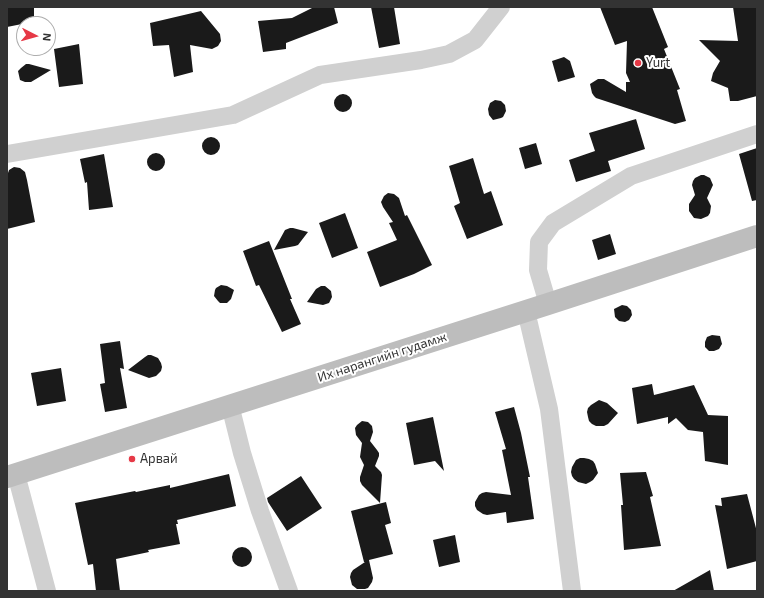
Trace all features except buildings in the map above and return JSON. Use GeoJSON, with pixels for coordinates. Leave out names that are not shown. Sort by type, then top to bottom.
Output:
{"type":"FeatureCollection","features":[{"type":"Feature","properties":{"kind":"main road","name":"Их нарангийн гудамж"},"geometry":{"type":"LineString","coordinates":[[11,476],[757,236]]}},
{"type":"Feature","properties":{"kind":"street"},"geometry":{"type":"LineString","coordinates":[[7,154],[233,115],[320,75],[421,60],[449,54],[475,40],[501,7]]}},
{"type":"Feature","properties":{"kind":"street"},"geometry":{"type":"LineString","coordinates":[[548,304],[538,270],[539,242],[553,223],[631,176],[757,134]]}},
{"type":"Feature","properties":{"kind":"street"},"geometry":{"type":"LineString","coordinates":[[526,311],[549,409],[572,591]]}},
{"type":"Feature","properties":{"kind":"street"},"geometry":{"type":"LineString","coordinates":[[230,406],[242,453],[289,591]]}},
{"type":"Feature","properties":{"kind":"street"},"geometry":{"type":"LineString","coordinates":[[11,476],[47,591]]}},
{"type":"Feature","properties":{"kind":"place","name":"Yurt"},"geometry":{"type":"Point","coordinates":[638,63]}},
{"type":"Feature","properties":{"kind":"place","name":"Арвай"},"geometry":{"type":"Point","coordinates":[132,459]}}]}
